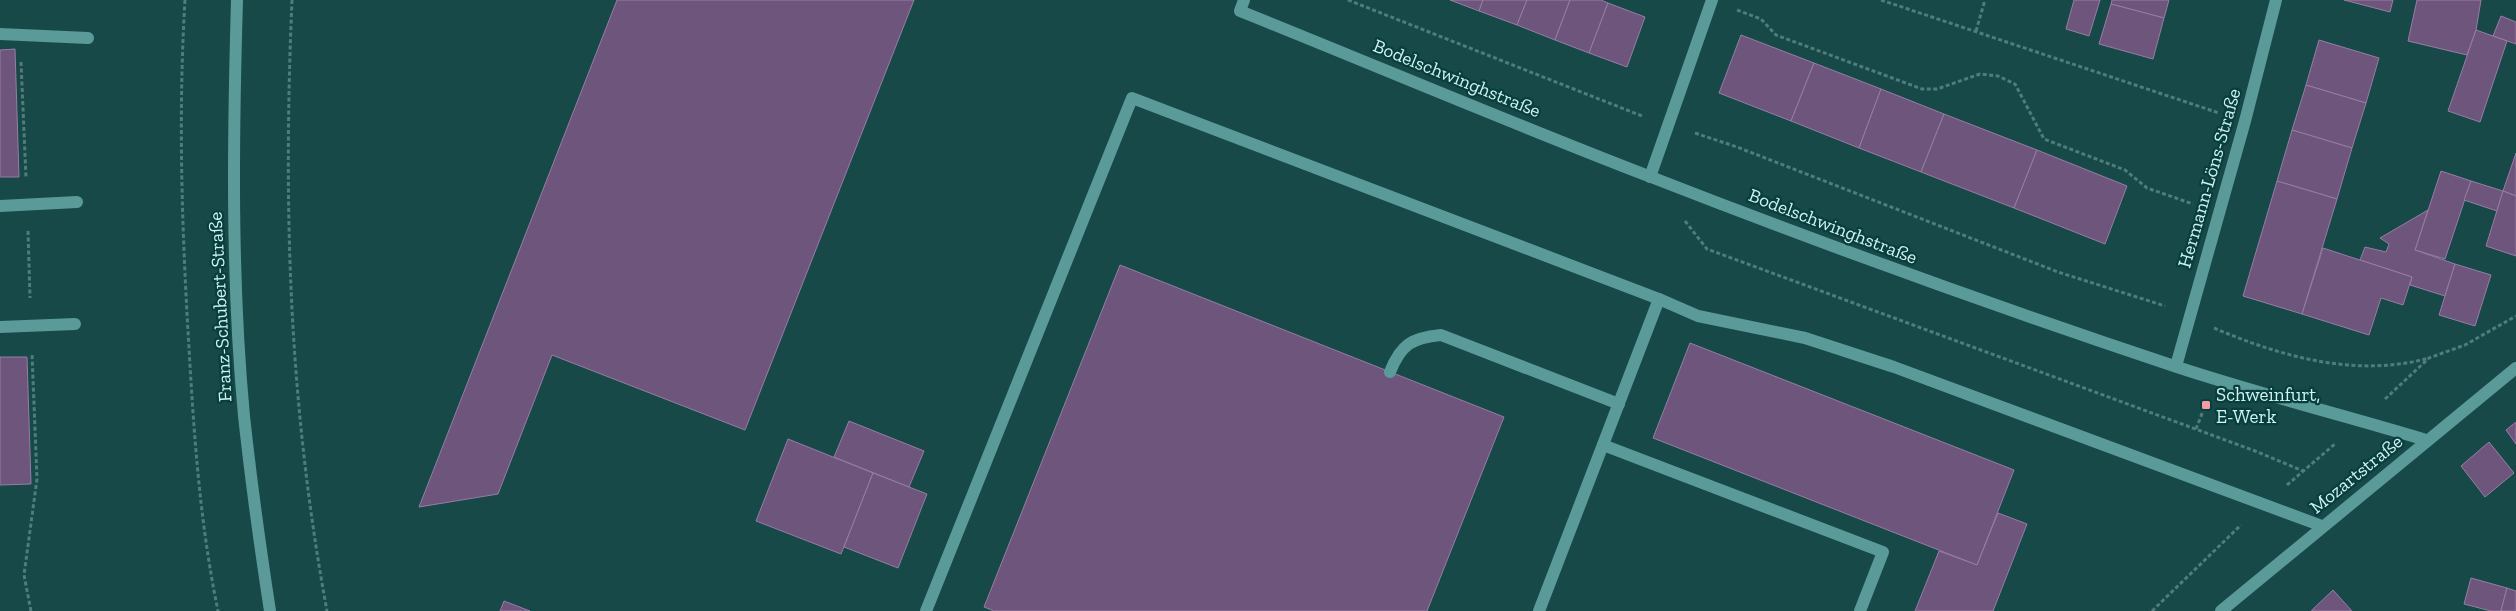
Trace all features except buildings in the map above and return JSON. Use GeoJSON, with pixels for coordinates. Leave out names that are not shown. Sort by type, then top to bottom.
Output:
{"type":"FeatureCollection","features":[{"type":"Feature","properties":{"kind":"street","name":"Franz-Schubert-Straße"},"geometry":{"type":"LineString","coordinates":[[237,0],[234,206],[238,306],[244,414],[256,519],[270,611]]}},
{"type":"Feature","properties":{"kind":"street"},"geometry":{"type":"LineString","coordinates":[[1650,177],[1712,0]]}},
{"type":"Feature","properties":{"kind":"street","name":"Hermann-Löns-Straße"},"geometry":{"type":"LineString","coordinates":[[2176,366],[2246,121],[2276,0]]}},
{"type":"Feature","properties":{"kind":"street","name":"Bodelschwinghstraße"},"geometry":{"type":"LineString","coordinates":[[1242,5],[1650,177],[1919,278],[2176,366],[2286,401],[2426,440]]}},
{"type":"Feature","properties":{"kind":"street"},"geometry":{"type":"LineString","coordinates":[[0,34],[88,38]]}},
{"type":"Feature","properties":{"kind":"street"},"geometry":{"type":"LineString","coordinates":[[926,611],[1132,98],[1659,299],[1698,316],[1805,338],[1894,367],[2322,526]]}},
{"type":"Feature","properties":{"kind":"street"},"geometry":{"type":"LineString","coordinates":[[0,206],[77,202]]}},
{"type":"Feature","properties":{"kind":"street"},"geometry":{"type":"LineString","coordinates":[[1539,611],[1659,299]]}},
{"type":"Feature","properties":{"kind":"street"},"geometry":{"type":"LineString","coordinates":[[0,327],[75,324]]}},
{"type":"Feature","properties":{"kind":"street"},"geometry":{"type":"LineString","coordinates":[[1390,372],[1396,357],[1404,347],[1421,337],[1441,335],[1619,404]]}},
{"type":"Feature","properties":{"kind":"street","name":"Mozartstraße"},"geometry":{"type":"LineString","coordinates":[[2221,611],[2426,440],[2516,368]]}},
{"type":"Feature","properties":{"kind":"street"},"geometry":{"type":"LineString","coordinates":[[1603,445],[1883,552],[1860,611]]}},
{"type":"Feature","properties":{"kind":"path"},"geometry":{"type":"LineString","coordinates":[[185,0],[181,142],[185,289],[196,465],[218,611]]}},
{"type":"Feature","properties":{"kind":"path"},"geometry":{"type":"LineString","coordinates":[[292,0],[287,132],[289,245],[296,386],[311,525],[327,611]]}},
{"type":"Feature","properties":{"kind":"path"},"geometry":{"type":"LineString","coordinates":[[1348,0],[1669,125],[1737,147],[2058,272],[2156,302],[2189,318],[2271,349],[2344,366],[2403,366],[2464,345],[2516,316]]}},
{"type":"Feature","properties":{"kind":"path"},"geometry":{"type":"LineString","coordinates":[[1881,0],[2246,121]]}},
{"type":"Feature","properties":{"kind":"path"},"geometry":{"type":"LineString","coordinates":[[1976,31],[1985,0]]}},
{"type":"Feature","properties":{"kind":"path"},"geometry":{"type":"LineString","coordinates":[[1729,6],[1761,19],[1776,35],[1922,89],[1937,89],[1980,74],[1998,76],[2015,84],[2044,139],[2125,170],[2147,188],[2219,214]]}},
{"type":"Feature","properties":{"kind":"path"},"geometry":{"type":"LineString","coordinates":[[1679,213],[1707,249],[2196,429],[2303,471]]}},
{"type":"Feature","properties":{"kind":"path"},"geometry":{"type":"LineString","coordinates":[[2152,611],[2264,504],[2362,421],[2429,358]]}},
{"type":"Feature","properties":{"kind":"path"},"geometry":{"type":"LineString","coordinates":[[2196,429],[2206,405]]}},
{"type":"Feature","properties":{"kind":"place","name":"Schweinfurt, E-Werk"},"geometry":{"type":"Point","coordinates":[2206,405]}}]}
